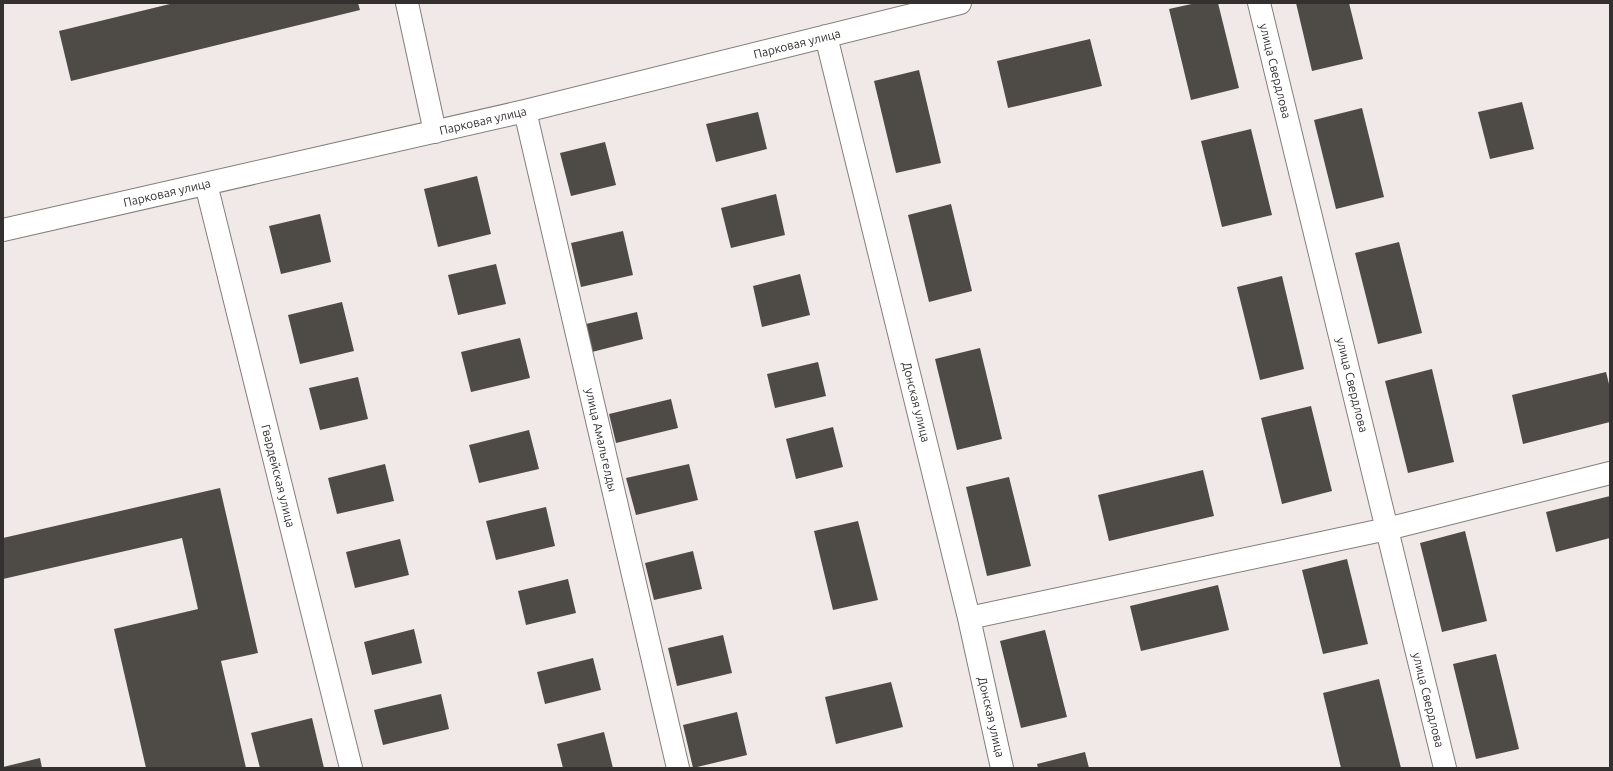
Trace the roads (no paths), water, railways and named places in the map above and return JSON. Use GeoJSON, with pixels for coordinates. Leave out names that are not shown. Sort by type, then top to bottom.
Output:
{"type":"FeatureCollection","features":[{"type":"Feature","properties":{"kind":"street"},"geometry":{"type":"LineString","coordinates":[[407,3],[435,132]]}},
{"type":"Feature","properties":{"kind":"street","name":"Парковая улица"},"geometry":{"type":"LineString","coordinates":[[3,230],[525,111],[826,36],[923,7],[960,3]]}},
{"type":"Feature","properties":{"kind":"street","name":"улица Свердлова"},"geometry":{"type":"LineString","coordinates":[[1259,3],[1445,768]]}},
{"type":"Feature","properties":{"kind":"street","name":"Донская улица"},"geometry":{"type":"LineString","coordinates":[[826,36],[968,618],[1002,768]]}},
{"type":"Feature","properties":{"kind":"street","name":"улица Амальгелды"},"geometry":{"type":"LineString","coordinates":[[525,111],[678,768]]}},
{"type":"Feature","properties":{"kind":"street","name":"Гвардейская улица"},"geometry":{"type":"LineString","coordinates":[[206,184],[350,768]]}},
{"type":"Feature","properties":{"kind":"street"},"geometry":{"type":"LineString","coordinates":[[968,618],[1387,529],[1610,473]]}}]}
